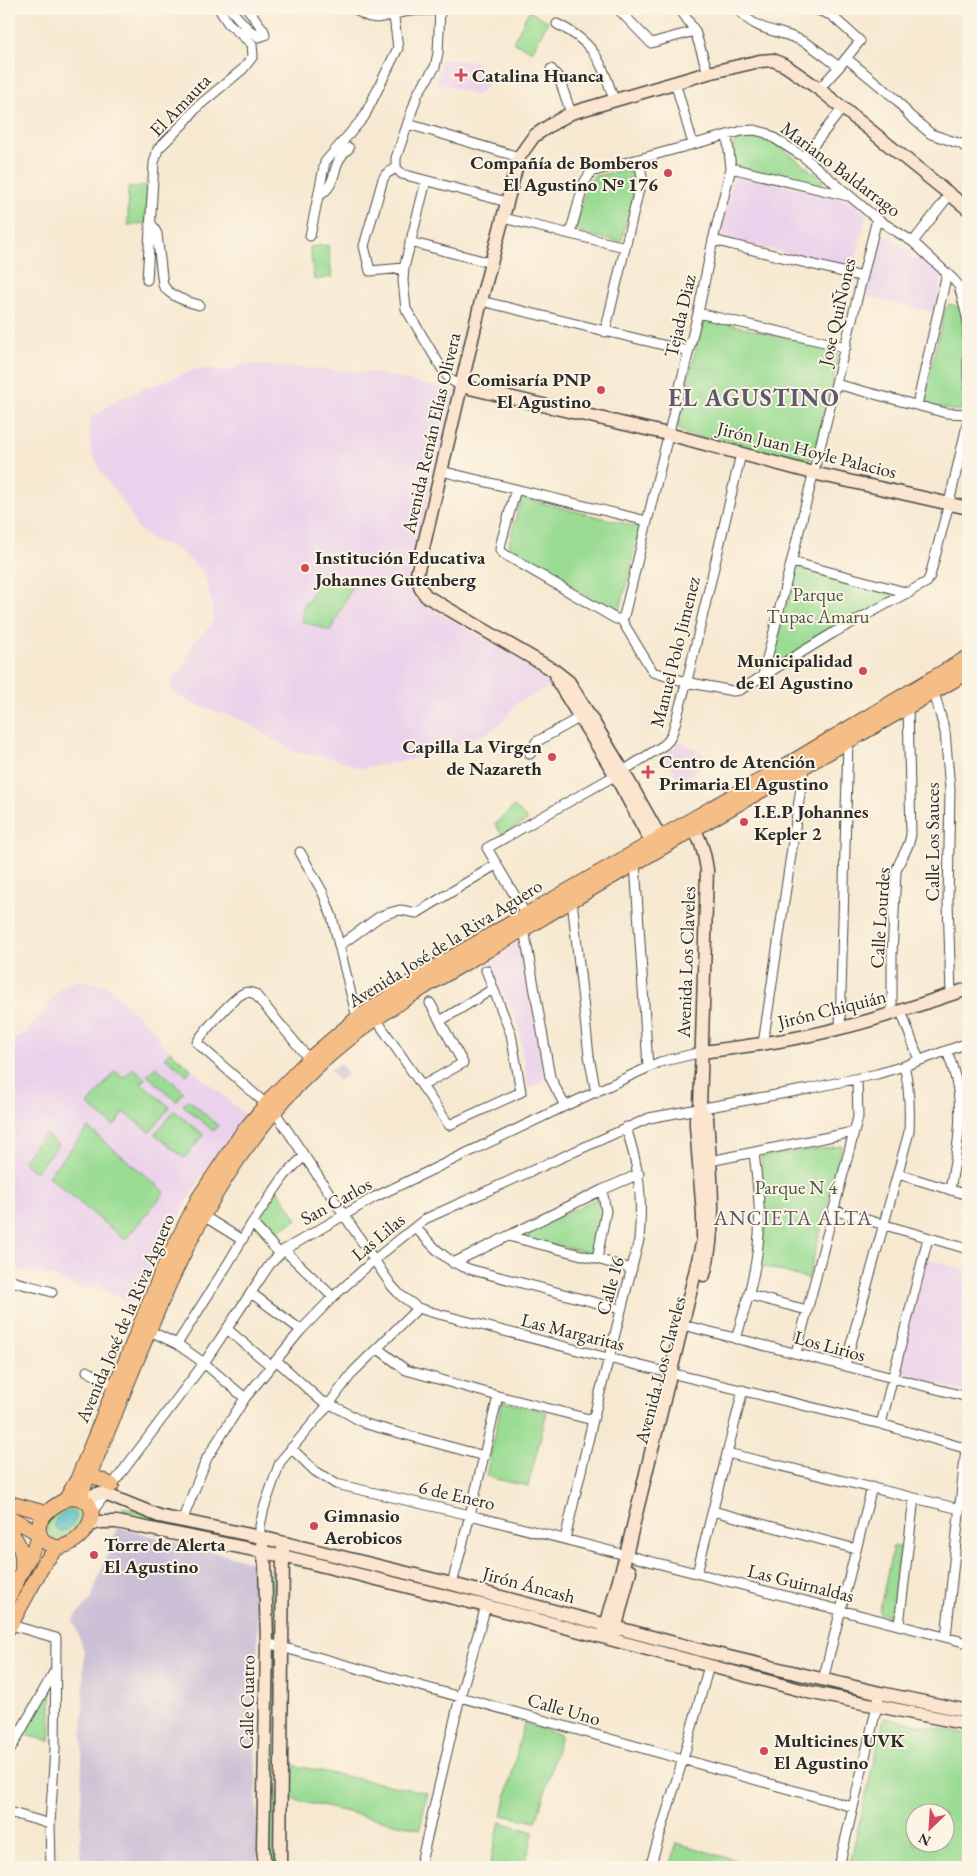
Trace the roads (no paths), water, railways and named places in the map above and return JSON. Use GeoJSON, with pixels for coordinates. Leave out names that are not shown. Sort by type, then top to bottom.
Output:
{"type":"FeatureCollection","features":[{"type":"Feature","properties":{"kind":"main road","name":"Avenida José de la Riva Aguero"},"geometry":{"type":"LineString","coordinates":[[76,1498],[78,1478],[162,1271],[197,1213],[227,1154],[270,1108],[310,1059],[357,1018],[433,968],[525,913],[604,875],[692,825],[968,658]]}},
{"type":"Feature","properties":{"kind":"main road","name":"Avenida José de la Riva Aguero"},"geometry":{"type":"LineString","coordinates":[[692,825],[804,767],[968,672]]}},
{"type":"Feature","properties":{"kind":"main road","name":"Avenida José de la Riva Aguero"},"geometry":{"type":"LineString","coordinates":[[270,1108],[355,1035],[407,998],[572,900],[604,875],[635,863],[659,844]]}},
{"type":"Feature","properties":{"kind":"main road","name":"Avenida José de la Riva Aguero"},"geometry":{"type":"LineString","coordinates":[[76,1498],[91,1472],[179,1262],[197,1213]]}},
{"type":"Feature","properties":{"kind":"main road"},"geometry":{"type":"LineString","coordinates":[[91,1472],[109,1490]]}},
{"type":"Feature","properties":{"kind":"main road"},"geometry":{"type":"LineString","coordinates":[[9,1597],[40,1534],[42,1520],[46,1513],[59,1502],[76,1498],[91,1507],[92,1519],[88,1526],[73,1542],[58,1547],[45,1562],[10,1627]]}},
{"type":"Feature","properties":{"kind":"main road"},"geometry":{"type":"LineString","coordinates":[[9,1504],[46,1513]]}},
{"type":"Feature","properties":{"kind":"main road"},"geometry":{"type":"LineString","coordinates":[[9,1517],[40,1534],[44,1541],[58,1547]]}},
{"type":"Feature","properties":{"kind":"main road"},"geometry":{"type":"LineString","coordinates":[[9,1529],[21,1548],[23,1557],[22,1570]]}},
{"type":"Feature","properties":{"kind":"street","name":"El Amauta"},"geometry":{"type":"LineString","coordinates":[[147,280],[154,162],[158,149],[197,107],[243,69],[253,56],[252,44],[228,23],[219,9]]}},
{"type":"Feature","properties":{"kind":"street"},"geometry":{"type":"LineString","coordinates":[[230,9],[248,29],[259,37],[262,36],[265,34],[264,31],[248,9]]}},
{"type":"Feature","properties":{"kind":"street"},"geometry":{"type":"LineString","coordinates":[[356,9],[362,14],[374,18],[393,12],[440,9],[438,53],[435,67],[418,93],[396,158],[396,168],[402,174],[507,202]]}},
{"type":"Feature","properties":{"kind":"street"},"geometry":{"type":"LineString","coordinates":[[618,9],[651,42],[695,30]]}},
{"type":"Feature","properties":{"kind":"street"},"geometry":{"type":"LineString","coordinates":[[680,9],[695,30],[708,73]]}},
{"type":"Feature","properties":{"kind":"street"},"geometry":{"type":"LineString","coordinates":[[738,9],[752,23],[769,31],[786,34],[805,42],[840,67]]}},
{"type":"Feature","properties":{"kind":"street"},"geometry":{"type":"LineString","coordinates":[[815,9],[831,16],[860,41],[840,67],[819,89]]}},
{"type":"Feature","properties":{"kind":"street"},"geometry":{"type":"LineString","coordinates":[[310,236],[325,162],[364,117],[398,48],[393,12]]}},
{"type":"Feature","properties":{"kind":"street"},"geometry":{"type":"LineString","coordinates":[[557,24],[583,39],[595,53],[614,100]]}},
{"type":"Feature","properties":{"kind":"street"},"geometry":{"type":"LineString","coordinates":[[846,58],[896,100],[909,115],[931,134],[961,144],[968,149]]}},
{"type":"Feature","properties":{"kind":"street"},"geometry":{"type":"LineString","coordinates":[[551,69],[559,78],[572,113],[708,73],[760,61],[773,60],[786,66],[819,89],[968,209]]}},
{"type":"Feature","properties":{"kind":"street"},"geometry":{"type":"LineString","coordinates":[[676,82],[693,144]]}},
{"type":"Feature","properties":{"kind":"street"},"geometry":{"type":"LineString","coordinates":[[804,158],[842,109]]}},
{"type":"Feature","properties":{"kind":"street","name":"Avenida Renán Elías Olivera"},"geometry":{"type":"LineString","coordinates":[[572,113],[534,136],[519,157],[481,301],[417,574],[421,589],[426,596],[555,671],[570,682],[582,717],[619,773],[659,844]]}},
{"type":"Feature","properties":{"kind":"street"},"geometry":{"type":"LineString","coordinates":[[408,124],[519,157]]}},
{"type":"Feature","properties":{"kind":"street","name":"Mariano Baldarrago"},"geometry":{"type":"LineString","coordinates":[[570,234],[584,183],[588,175],[595,171],[727,135],[754,130],[766,133],[804,158],[852,196],[877,219],[913,242],[959,286],[968,321],[968,388]]}},
{"type":"Feature","properties":{"kind":"street","name":"Tejada Diaz"},"geometry":{"type":"LineString","coordinates":[[621,619],[624,616],[731,168],[727,135]]}},
{"type":"Feature","properties":{"kind":"street"},"geometry":{"type":"LineString","coordinates":[[318,197],[327,190],[341,155],[350,148]]}},
{"type":"Feature","properties":{"kind":"street"},"geometry":{"type":"LineString","coordinates":[[605,332],[642,177],[639,159]]}},
{"type":"Feature","properties":{"kind":"street"},"geometry":{"type":"LineString","coordinates":[[325,162],[336,165]]}},
{"type":"Feature","properties":{"kind":"street"},"geometry":{"type":"LineString","coordinates":[[396,168],[386,174],[383,179],[364,246],[370,272],[404,268]]}},
{"type":"Feature","properties":{"kind":"street"},"geometry":{"type":"LineString","coordinates":[[731,168],[852,196]]}},
{"type":"Feature","properties":{"kind":"street"},"geometry":{"type":"LineString","coordinates":[[426,181],[404,268],[402,281],[406,309],[444,372],[451,380],[461,386]]}},
{"type":"Feature","properties":{"kind":"street"},"geometry":{"type":"LineString","coordinates":[[913,242],[950,194]]}},
{"type":"Feature","properties":{"kind":"street"},"geometry":{"type":"LineString","coordinates":[[502,218],[625,246]]}},
{"type":"Feature","properties":{"kind":"street","name":"Jose QuiÑones"},"geometry":{"type":"LineString","coordinates":[[762,675],[877,219]]}},
{"type":"Feature","properties":{"kind":"street"},"geometry":{"type":"LineString","coordinates":[[151,223],[157,234],[161,271],[166,289],[177,297],[199,305]]}},
{"type":"Feature","properties":{"kind":"street"},"geometry":{"type":"LineString","coordinates":[[713,240],[863,277]]}},
{"type":"Feature","properties":{"kind":"street"},"geometry":{"type":"LineString","coordinates":[[410,242],[491,262]]}},
{"type":"Feature","properties":{"kind":"street"},"geometry":{"type":"LineString","coordinates":[[917,405],[947,273]]}},
{"type":"Feature","properties":{"kind":"street"},"geometry":{"type":"LineString","coordinates":[[481,301],[688,351]]}},
{"type":"Feature","properties":{"kind":"street"},"geometry":{"type":"LineString","coordinates":[[698,312],[846,347]]}},
{"type":"Feature","properties":{"kind":"street"},"geometry":{"type":"LineString","coordinates":[[836,384],[946,413],[968,414]]}},
{"type":"Feature","properties":{"kind":"street","name":"Jirón Juan Hoyle Palacios"},"geometry":{"type":"LineString","coordinates":[[461,386],[668,434],[813,473],[968,508]]}},
{"type":"Feature","properties":{"kind":"street"},"geometry":{"type":"LineString","coordinates":[[516,489],[501,543],[500,550],[504,554],[616,619],[621,619],[650,670],[657,674],[686,682],[733,691],[740,690],[833,633],[927,582],[949,503],[968,421]]}},
{"type":"Feature","properties":{"kind":"street","name":"Manuel Polo Jimenez"},"geometry":{"type":"LineString","coordinates":[[497,864],[487,848],[619,773],[669,740],[673,732],[686,682],[742,454]]}},
{"type":"Feature","properties":{"kind":"street"},"geometry":{"type":"LineString","coordinates":[[441,471],[647,521]]}},
{"type":"Feature","properties":{"kind":"street"},"geometry":{"type":"LineString","coordinates":[[792,562],[909,593]]}},
{"type":"Feature","properties":{"kind":"street","name":"Calle Los Sauces"},"geometry":{"type":"LineString","coordinates":[[934,692],[945,732],[950,789],[948,901],[951,994]]}},
{"type":"Feature","properties":{"kind":"street","name":"Calle Lourdes"},"geometry":{"type":"LineString","coordinates":[[908,707],[911,834],[909,845],[900,860],[896,872],[892,955],[896,1013],[919,1060]]}},
{"type":"Feature","properties":{"kind":"street"},"geometry":{"type":"LineString","coordinates":[[530,754],[536,742],[582,717]]}},
{"type":"Feature","properties":{"kind":"street"},"geometry":{"type":"LineString","coordinates":[[840,1029],[848,741]]}},
{"type":"Feature","properties":{"kind":"street"},"geometry":{"type":"LineString","coordinates":[[763,1044],[804,767]]}},
{"type":"Feature","properties":{"kind":"street","name":"Avenida Los Claveles"},"geometry":{"type":"LineString","coordinates":[[608,1639],[686,1326],[703,1240],[696,1118],[700,1109],[707,870],[703,846],[692,825]]}},
{"type":"Feature","properties":{"kind":"street"},"geometry":{"type":"LineString","coordinates":[[300,852],[323,893],[332,917],[357,1018]]}},
{"type":"Feature","properties":{"kind":"street"},"geometry":{"type":"LineString","coordinates":[[635,863],[648,1066]]}},
{"type":"Feature","properties":{"kind":"street"},"geometry":{"type":"LineString","coordinates":[[339,946],[379,917],[400,910],[417,913],[497,864],[525,913]]}},
{"type":"Feature","properties":{"kind":"street"},"geometry":{"type":"LineString","coordinates":[[572,900],[588,1056],[596,1093]]}},
{"type":"Feature","properties":{"kind":"street"},"geometry":{"type":"LineString","coordinates":[[524,929],[550,1078],[565,1106]]}},
{"type":"Feature","properties":{"kind":"street"},"geometry":{"type":"LineString","coordinates":[[376,1020],[449,1125],[521,1092],[511,1034],[486,970]]}},
{"type":"Feature","properties":{"kind":"street"},"geometry":{"type":"LineString","coordinates":[[440,1020],[493,989]]}},
{"type":"Feature","properties":{"kind":"street","name":"Jirón Chiquián"},"geometry":{"type":"LineString","coordinates":[[702,1052],[763,1044],[840,1029],[968,989]]}},
{"type":"Feature","properties":{"kind":"street","name":"Las Margaritas"},"geometry":{"type":"LineString","coordinates":[[310,1059],[261,1000],[250,992],[244,992],[235,999],[197,1042],[270,1108],[396,1290],[418,1308],[608,1358],[881,1424],[967,1448]]}},
{"type":"Feature","properties":{"kind":"street"},"geometry":{"type":"LineString","coordinates":[[422,1086],[463,1063],[430,1003]]}},
{"type":"Feature","properties":{"kind":"street","name":"Las Lilas"},"geometry":{"type":"LineString","coordinates":[[182,1521],[206,1458],[244,1398],[301,1330],[333,1297],[374,1260],[425,1219],[649,1118],[857,1078],[904,1066],[968,1043]]}},
{"type":"Feature","properties":{"kind":"street"},"geometry":{"type":"LineString","coordinates":[[948,1051],[955,1072],[959,1101],[958,1144],[950,1190]]}},
{"type":"Feature","properties":{"kind":"street","name":"San Carlos"},"geometry":{"type":"LineString","coordinates":[[92,1512],[204,1363],[270,1264],[282,1252],[375,1197],[596,1093],[648,1066],[702,1052]]}},
{"type":"Feature","properties":{"kind":"street"},"geometry":{"type":"LineString","coordinates":[[845,1366],[908,1132],[910,1109],[908,1082],[904,1066]]}},
{"type":"Feature","properties":{"kind":"street"},"geometry":{"type":"LineString","coordinates":[[796,1353],[858,1117],[857,1078]]}},
{"type":"Feature","properties":{"kind":"street","name":"Avenida Los Claveles"},"geometry":{"type":"LineString","coordinates":[[686,1326],[709,1258],[712,1238],[713,1213],[707,1117],[700,1109]]}},
{"type":"Feature","properties":{"kind":"street","name":"Calle 16"},"geometry":{"type":"LineString","coordinates":[[565,1539],[592,1420],[639,1240],[641,1217],[639,1174],[626,1127]]}},
{"type":"Feature","properties":{"kind":"street"},"geometry":{"type":"LineString","coordinates":[[710,1161],[853,1132]]}},
{"type":"Feature","properties":{"kind":"street"},"geometry":{"type":"LineString","coordinates":[[736,1339],[749,1295],[756,1262],[759,1230],[754,1152]]}},
{"type":"Feature","properties":{"kind":"street"},"geometry":{"type":"LineString","coordinates":[[177,1344],[252,1223],[285,1175],[304,1156]]}},
{"type":"Feature","properties":{"kind":"street"},"geometry":{"type":"LineString","coordinates":[[453,1263],[602,1190],[639,1174]]}},
{"type":"Feature","properties":{"kind":"street"},"geometry":{"type":"LineString","coordinates":[[898,1174],[968,1195]]}},
{"type":"Feature","properties":{"kind":"street"},"geometry":{"type":"LineString","coordinates":[[597,1258],[606,1211],[602,1190]]}},
{"type":"Feature","properties":{"kind":"street"},"geometry":{"type":"LineString","coordinates":[[833,1210],[968,1249]]}},
{"type":"Feature","properties":{"kind":"street"},"geometry":{"type":"LineString","coordinates":[[197,1213],[242,1240]]}},
{"type":"Feature","properties":{"kind":"street"},"geometry":{"type":"LineString","coordinates":[[252,1223],[333,1297]]}},
{"type":"Feature","properties":{"kind":"street"},"geometry":{"type":"LineString","coordinates":[[415,1227],[444,1258],[453,1263],[620,1309]]}},
{"type":"Feature","properties":{"kind":"street"},"geometry":{"type":"LineString","coordinates":[[508,1236],[597,1258],[632,1269]]}},
{"type":"Feature","properties":{"kind":"street"},"geometry":{"type":"LineString","coordinates":[[881,1424],[928,1238]]}},
{"type":"Feature","properties":{"kind":"street"},"geometry":{"type":"LineString","coordinates":[[9,1280],[52,1292]]}},
{"type":"Feature","properties":{"kind":"street"},"geometry":{"type":"LineString","coordinates":[[251,1292],[301,1330]]}},
{"type":"Feature","properties":{"kind":"street"},"geometry":{"type":"LineString","coordinates":[[749,1295],[807,1310]]}},
{"type":"Feature","properties":{"kind":"street"},"geometry":{"type":"LineString","coordinates":[[260,1537],[260,1526],[264,1508],[280,1462],[329,1404],[353,1372],[418,1308]]}},
{"type":"Feature","properties":{"kind":"street","name":"Los Lirios"},"geometry":{"type":"LineString","coordinates":[[686,1326],[968,1397]]}},
{"type":"Feature","properties":{"kind":"street"},"geometry":{"type":"LineString","coordinates":[[227,1329],[320,1400],[366,1424],[484,1456]]}},
{"type":"Feature","properties":{"kind":"street"},"geometry":{"type":"LineString","coordinates":[[150,1331],[177,1344],[204,1363],[244,1398]]}},
{"type":"Feature","properties":{"kind":"street"},"geometry":{"type":"LineString","coordinates":[[377,1348],[406,1370],[592,1420]]}},
{"type":"Feature","properties":{"kind":"street"},"geometry":{"type":"LineString","coordinates":[[87,1370],[115,1386]]}},
{"type":"Feature","properties":{"kind":"street"},"geometry":{"type":"LineString","coordinates":[[698,1574],[743,1390]]}},
{"type":"Feature","properties":{"kind":"street"},"geometry":{"type":"LineString","coordinates":[[452,1584],[498,1396]]}},
{"type":"Feature","properties":{"kind":"street","name":"6 de Enero"},"geometry":{"type":"LineString","coordinates":[[291,1448],[315,1472],[336,1484],[470,1515],[629,1556]]}},
{"type":"Feature","properties":{"kind":"street"},"geometry":{"type":"LineString","coordinates":[[946,1637],[967,1448]]}},
{"type":"Feature","properties":{"kind":"street"},"geometry":{"type":"LineString","coordinates":[[727,1453],[960,1509]]}},
{"type":"Feature","properties":{"kind":"street"},"geometry":{"type":"LineString","coordinates":[[823,1680],[872,1487]]}},
{"type":"Feature","properties":{"kind":"street"},"geometry":{"type":"LineString","coordinates":[[76,1498],[109,1490]]}},
{"type":"Feature","properties":{"kind":"street","name":"Jirón Áncash"},"geometry":{"type":"LineString","coordinates":[[109,1490],[159,1516],[283,1542],[452,1584],[712,1653],[968,1712]]}},
{"type":"Feature","properties":{"kind":"street"},"geometry":{"type":"LineString","coordinates":[[899,1625],[914,1498]]}},
{"type":"Feature","properties":{"kind":"street"},"geometry":{"type":"LineString","coordinates":[[713,1511],[856,1549]]}},
{"type":"Feature","properties":{"kind":"street","name":"Jirón Áncash"},"geometry":{"type":"LineString","coordinates":[[88,1526],[99,1522],[117,1522],[283,1556],[486,1606],[808,1692],[968,1724]]}},
{"type":"Feature","properties":{"kind":"street","name":"Calle Cuatro"},"geometry":{"type":"LineString","coordinates":[[260,1537],[264,1552],[267,1642],[265,1867]]}},
{"type":"Feature","properties":{"kind":"street","name":"Calle Cuatro"},"geometry":{"type":"LineString","coordinates":[[280,1867],[279,1799],[283,1542]]}},
{"type":"Feature","properties":{"kind":"street","name":"Las Guirnaldas"},"geometry":{"type":"LineString","coordinates":[[629,1556],[968,1643]]}},
{"type":"Feature","properties":{"kind":"street"},"geometry":{"type":"LineString","coordinates":[[420,1867],[460,1697],[486,1606]]}},
{"type":"Feature","properties":{"kind":"street"},"geometry":{"type":"LineString","coordinates":[[10,1627],[56,1638],[55,1749],[50,1824],[51,1867]]}},
{"type":"Feature","properties":{"kind":"street","name":"Calle Uno"},"geometry":{"type":"LineString","coordinates":[[267,1642],[853,1807]]}},
{"type":"Feature","properties":{"kind":"street"},"geometry":{"type":"LineString","coordinates":[[650,1867],[684,1759],[709,1666]]}},
{"type":"Feature","properties":{"kind":"street"},"geometry":{"type":"LineString","coordinates":[[9,1752],[56,1669]]}},
{"type":"Feature","properties":{"kind":"street"},"geometry":{"type":"LineString","coordinates":[[839,1867],[880,1693]]}},
{"type":"Feature","properties":{"kind":"street"},"geometry":{"type":"LineString","coordinates":[[9,1812],[50,1824]]}},
{"type":"Feature","properties":{"kind":"water"},"geometry":{"type":"Polygon","coordinates":[[[71,1511],[77,1517],[67,1530],[60,1531],[54,1525],[58,1516],[71,1511]]]}},
{"type":"Feature","properties":{"kind":"place","name":"Catalina Huanca"},"geometry":{"type":"Point","coordinates":[461,75]}},
{"type":"Feature","properties":{"kind":"place","name":"Compañía de Bomberos El Agustino Nº 176"},"geometry":{"type":"Point","coordinates":[668,173]}},
{"type":"Feature","properties":{"kind":"place","name":"Comisaría PNP El Agustino"},"geometry":{"type":"Point","coordinates":[601,390]}},
{"type":"Feature","properties":{"kind":"place","name":"Institución Educativa Johannes Gutenberg"},"geometry":{"type":"Point","coordinates":[305,568]}},
{"type":"Feature","properties":{"kind":"place","name":"Municipalidad de El Agustino"},"geometry":{"type":"Point","coordinates":[863,671]}},
{"type":"Feature","properties":{"kind":"place","name":"Capilla La Virgen de Nazareth"},"geometry":{"type":"Point","coordinates":[552,757]}},
{"type":"Feature","properties":{"kind":"place","name":"Centro de Atención Primaria El Agustino"},"geometry":{"type":"Point","coordinates":[648,772]}},
{"type":"Feature","properties":{"kind":"place","name":"I.E.P Johannes Kepler 2"},"geometry":{"type":"Point","coordinates":[744,822]}},
{"type":"Feature","properties":{"kind":"place","name":"Gimnasio Aerobicos"},"geometry":{"type":"Point","coordinates":[314,1526]}},
{"type":"Feature","properties":{"kind":"place","name":"Torre de Alerta El Agustino"},"geometry":{"type":"Point","coordinates":[94,1555]}},
{"type":"Feature","properties":{"kind":"place","name":"Multicines UVK El Agustino"},"geometry":{"type":"Point","coordinates":[764,1751]}},
{"type":"Feature","properties":{"kind":"district","name":"EL AGUSTINO"},"geometry":{"type":"Point","coordinates":[754,397]}},
{"type":"Feature","properties":{"kind":"district","name":"ANCIETA ALTA"},"geometry":{"type":"Point","coordinates":[793,1217]}},
{"type":"Feature","properties":{"kind":"park label","name":"Parque Tupac Amaru"},"geometry":{"type":"Point","coordinates":[818,605]}},
{"type":"Feature","properties":{"kind":"park label","name":"Parque N 4"},"geometry":{"type":"Point","coordinates":[796,1187]}}]}
